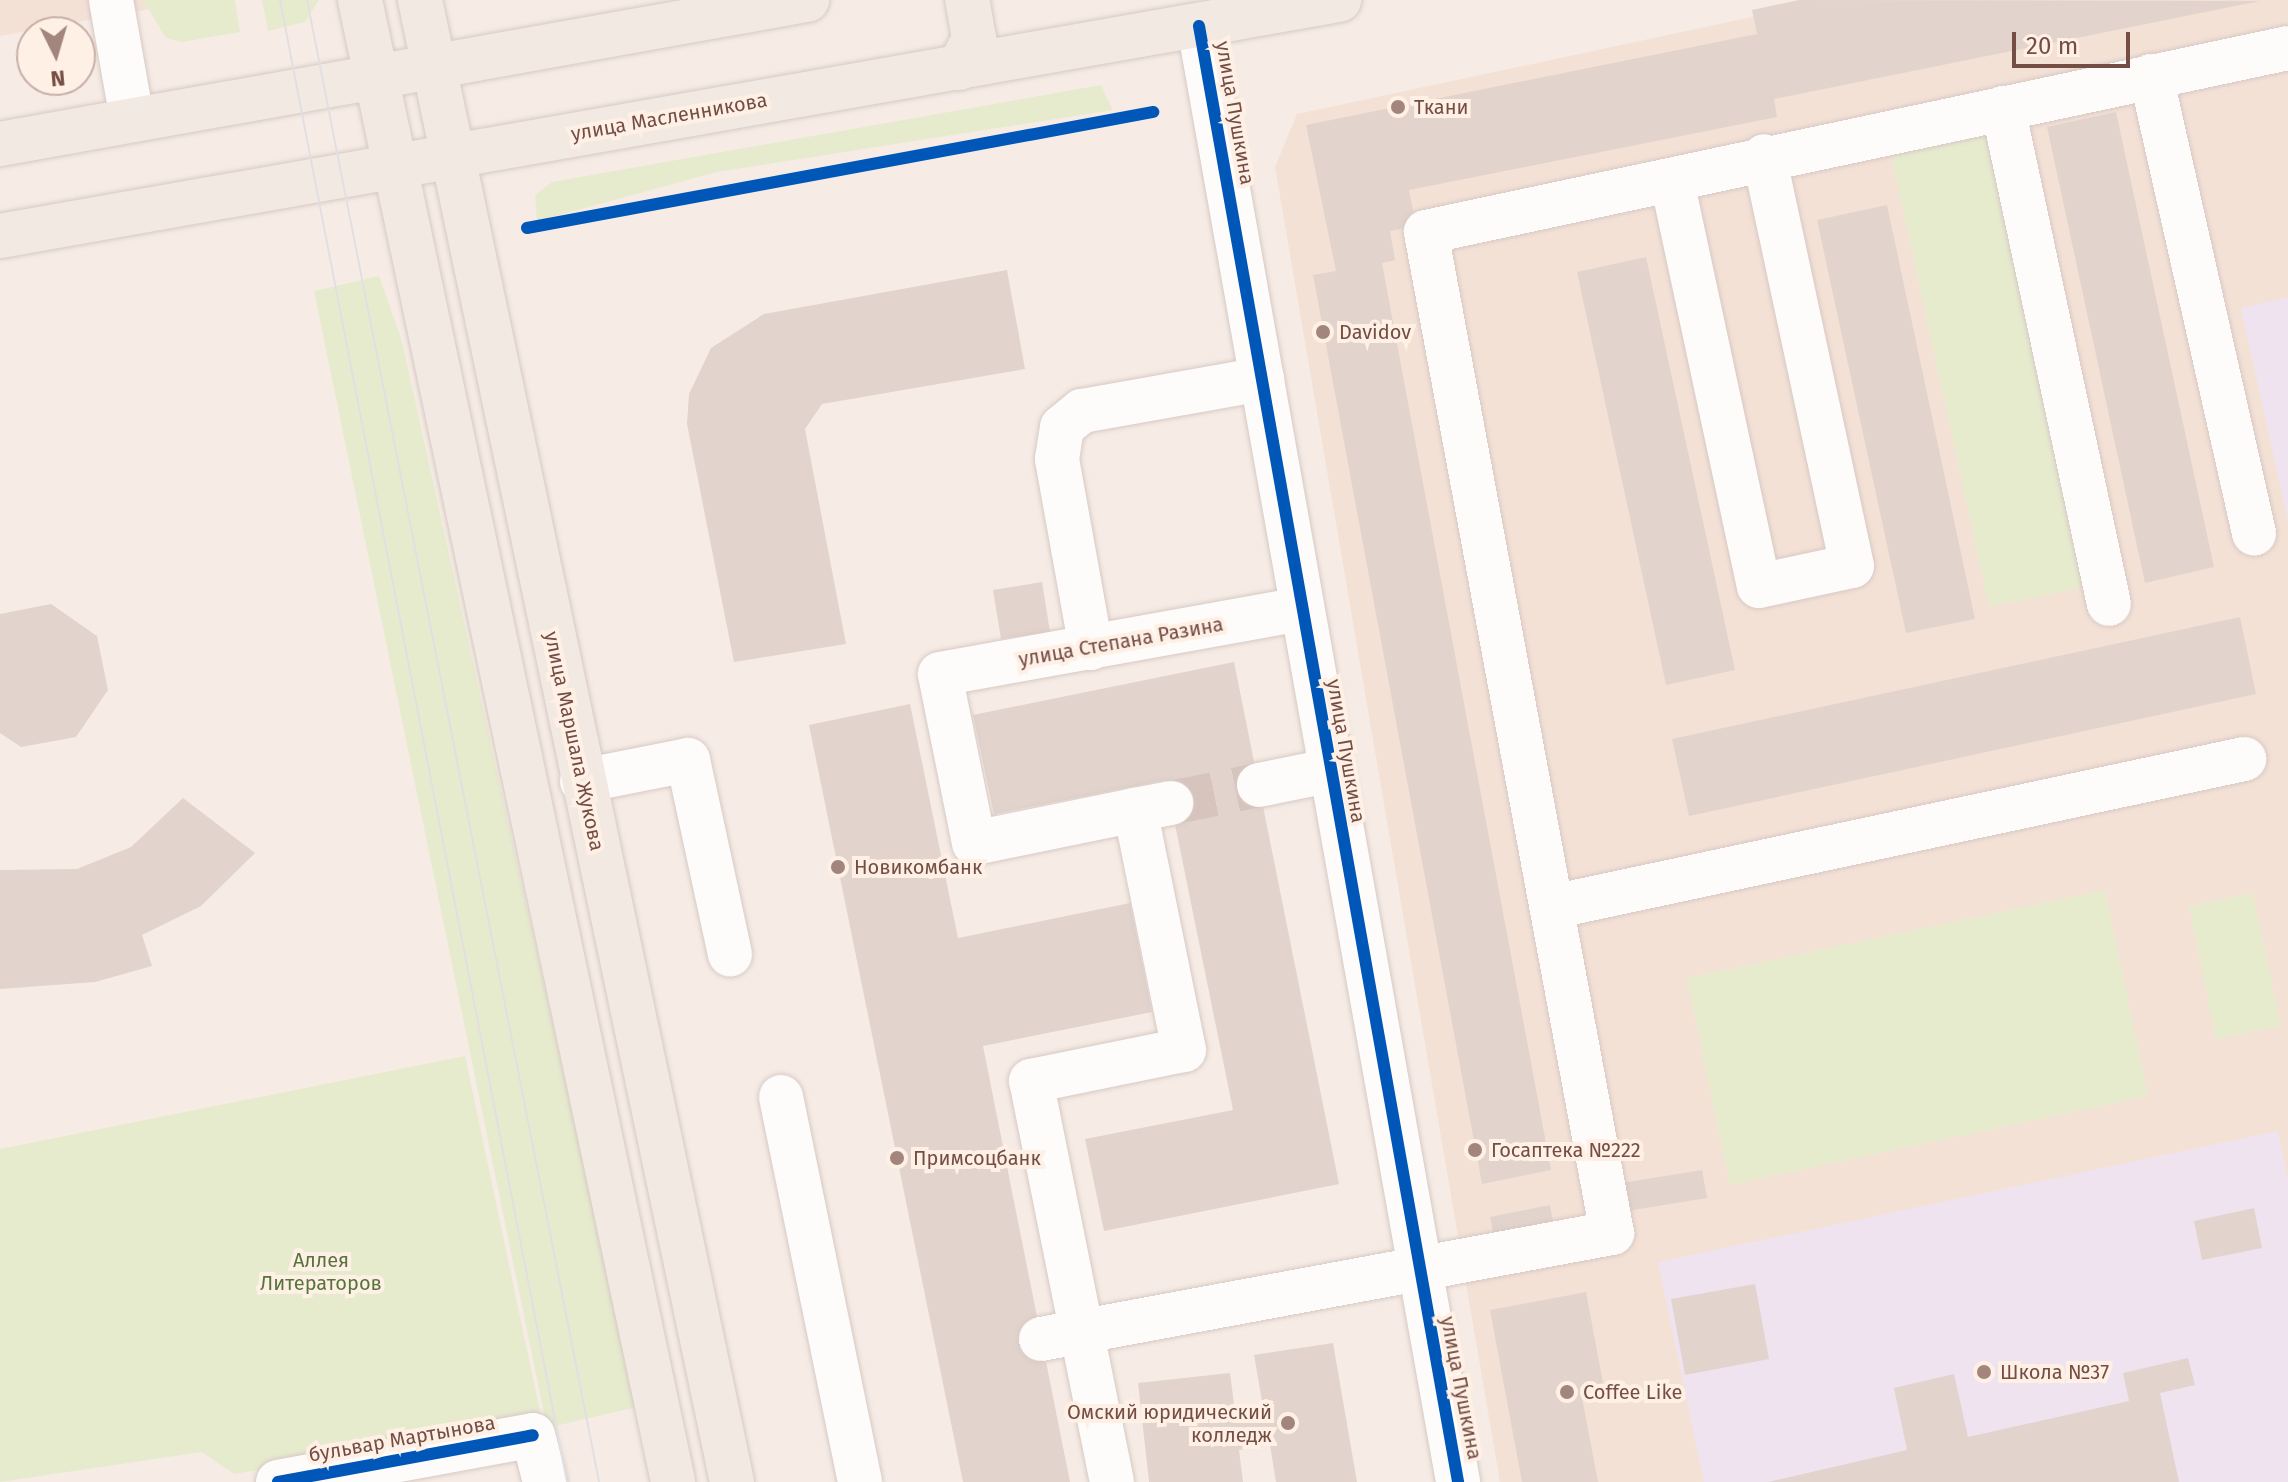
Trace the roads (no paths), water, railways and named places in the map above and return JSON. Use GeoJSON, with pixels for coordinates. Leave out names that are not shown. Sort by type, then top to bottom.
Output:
{"type":"FeatureCollection","features":[{"type":"Feature","properties":{"kind":"main road"},"geometry":{"type":"LineString","coordinates":[[360,0],[673,1482]]}},
{"type":"Feature","properties":{"kind":"main road","name":"улица Маршала Жукова"},"geometry":{"type":"LineString","coordinates":[[420,0],[732,1482]]}},
{"type":"Feature","properties":{"kind":"main road"},"geometry":{"type":"LineString","coordinates":[[0,144],[433,63],[807,0]]}},
{"type":"Feature","properties":{"kind":"main road"},"geometry":{"type":"LineString","coordinates":[[959,68],[974,38],[967,0]]}},
{"type":"Feature","properties":{"kind":"main road","name":"улица Масленникова"},"geometry":{"type":"LineString","coordinates":[[0,236],[393,164],[959,68],[1196,13],[1339,0]]}},
{"type":"Feature","properties":{"kind":"main road"},"geometry":{"type":"LineString","coordinates":[[375,74],[451,154]]}},
{"type":"Feature","properties":{"kind":"street"},"geometry":{"type":"LineString","coordinates":[[111,0],[132,119]]}},
{"type":"Feature","properties":{"kind":"street","name":"улица Пушкина"},"geometry":{"type":"LineString","coordinates":[[1196,13],[1328,771],[1458,1482]]}},
{"type":"Feature","properties":{"kind":"street"},"geometry":{"type":"LineString","coordinates":[[1112,1482],[1061,1335],[1612,1233],[1426,232],[1672,181],[1764,156],[2288,48]]}},
{"type":"Feature","properties":{"kind":"street"},"geometry":{"type":"LineString","coordinates":[[2151,76],[2254,534]]}},
{"type":"Feature","properties":{"kind":"street"},"geometry":{"type":"LineString","coordinates":[[2003,108],[2109,604]]}},
{"type":"Feature","properties":{"kind":"street"},"geometry":{"type":"LineString","coordinates":[[1672,181],[1759,586],[1852,566],[1764,156]]}},
{"type":"Feature","properties":{"kind":"street"},"geometry":{"type":"LineString","coordinates":[[1091,648],[1057,459],[1062,427],[1082,411],[1262,379]]}},
{"type":"Feature","properties":{"kind":"street","name":"улица Степана Разина"},"geometry":{"type":"LineString","coordinates":[[1061,1335],[1031,1081],[1184,1050],[1153,807],[974,843],[940,674],[1302,609]]}},
{"type":"Feature","properties":{"kind":"street"},"geometry":{"type":"LineString","coordinates":[[1552,907],[2244,759]]}},
{"type":"Feature","properties":{"kind":"street"},"geometry":{"type":"LineString","coordinates":[[582,781],[688,760],[730,955]]}},
{"type":"Feature","properties":{"kind":"street"},"geometry":{"type":"LineString","coordinates":[[1259,785],[1328,771]]}},
{"type":"Feature","properties":{"kind":"street"},"geometry":{"type":"LineString","coordinates":[[781,1097],[860,1482]]}},
{"type":"Feature","properties":{"kind":"street","name":"бульвар Мартынова"},"geometry":{"type":"LineString","coordinates":[[278,1482],[533,1435],[545,1482]]}},
{"type":"Feature","properties":{"kind":"tunnel"},"geometry":{"type":"LineString","coordinates":[[1171,803],[1259,785]]}},
{"type":"Feature","properties":{"kind":"tram line"},"geometry":{"type":"LineString","coordinates":[[280,0],[567,1482]]}},
{"type":"Feature","properties":{"kind":"tram line"},"geometry":{"type":"LineString","coordinates":[[307,0],[599,1482]]}},
{"type":"Feature","properties":{"kind":"place","name":"Ткани"},"geometry":{"type":"Point","coordinates":[1398,107]}},
{"type":"Feature","properties":{"kind":"place","name":"Davidov"},"geometry":{"type":"Point","coordinates":[1323,332]}},
{"type":"Feature","properties":{"kind":"place","name":"Новикомбанк"},"geometry":{"type":"Point","coordinates":[838,867]}},
{"type":"Feature","properties":{"kind":"place","name":"Госаптека №222"},"geometry":{"type":"Point","coordinates":[1475,1150]}},
{"type":"Feature","properties":{"kind":"place","name":"Примсоцбанк"},"geometry":{"type":"Point","coordinates":[897,1158]}},
{"type":"Feature","properties":{"kind":"place","name":"Школа №37"},"geometry":{"type":"Point","coordinates":[1984,1372]}},
{"type":"Feature","properties":{"kind":"place","name":"Coffee Like"},"geometry":{"type":"Point","coordinates":[1567,1392]}},
{"type":"Feature","properties":{"kind":"place","name":"Омский юридический колледж"},"geometry":{"type":"Point","coordinates":[1288,1423]}},
{"type":"Feature","properties":{"kind":"park label","name":"Аллея Литераторов"},"geometry":{"type":"Point","coordinates":[321,1272]}}]}
